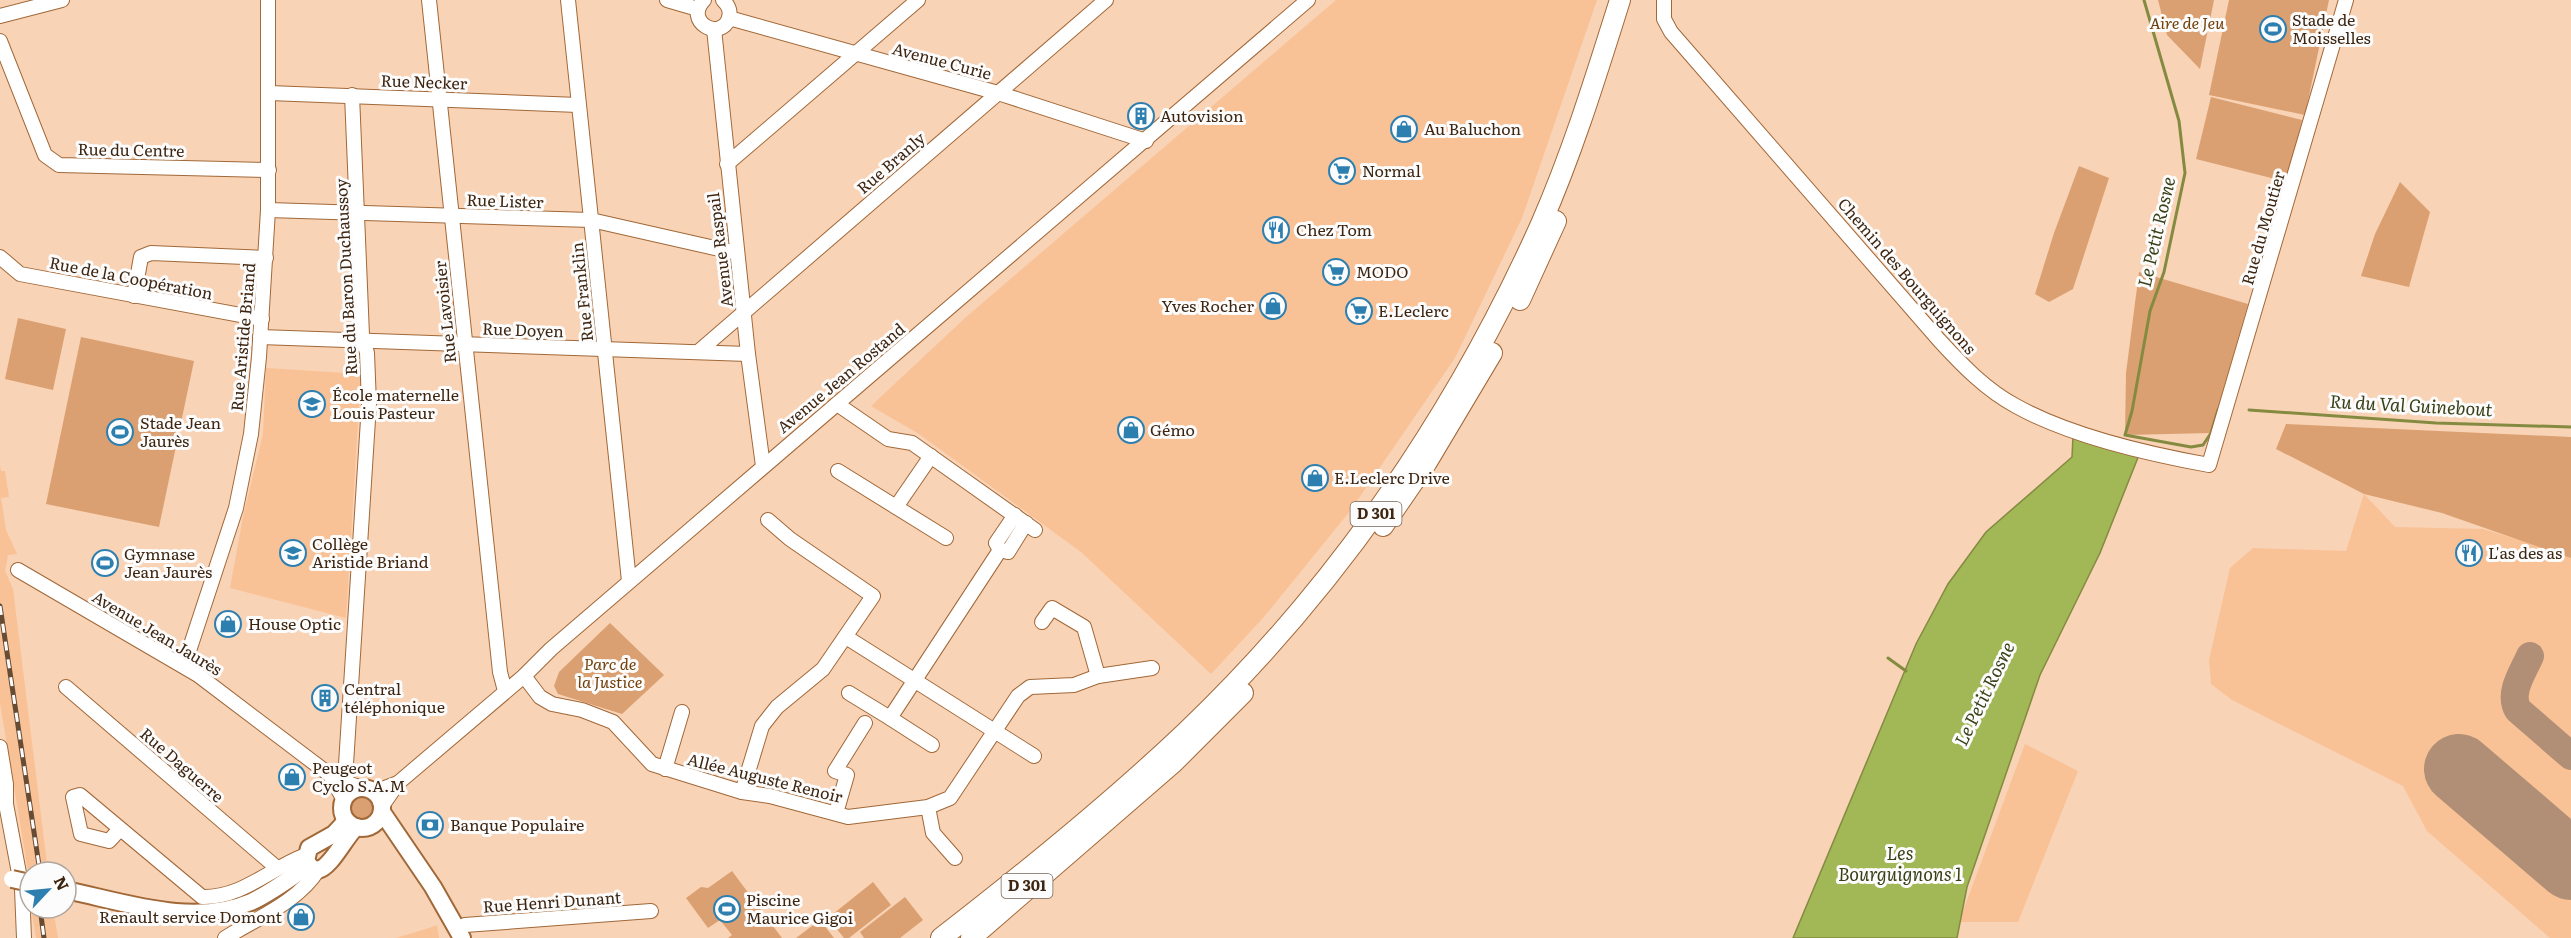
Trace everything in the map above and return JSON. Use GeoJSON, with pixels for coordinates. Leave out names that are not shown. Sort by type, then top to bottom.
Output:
{"type":"FeatureCollection","features":[{"type":"Feature","properties":{"kind":"highway"},"geometry":{"type":"LineString","coordinates":[[1467,370],[1525,241],[1575,112],[1609,0]]}},
{"type":"Feature","properties":{"kind":"highway","name":"D 301"},"geometry":{"type":"LineString","coordinates":[[966,932],[1187,731],[1285,629],[1366,528],[1408,467],[1495,321],[1541,222],[1589,99],[1620,0]]}},
{"type":"Feature","properties":{"kind":"highway","name":"D 301"},"geometry":{"type":"LineString","coordinates":[[966,932],[1092,833],[1173,763],[1284,650],[1368,546],[1427,462],[1482,371],[1543,253],[1582,158],[1633,0]]}},
{"type":"Feature","properties":{"kind":"highway"},"geometry":{"type":"LineString","coordinates":[[939,938],[966,932]]}},
{"type":"Feature","properties":{"kind":"main road"},"geometry":{"type":"LineString","coordinates":[[344,800],[342,810],[364,806]]}},
{"type":"Feature","properties":{"kind":"main road"},"geometry":{"type":"LineString","coordinates":[[364,806],[384,831],[404,847],[433,886],[460,933]]}},
{"type":"Feature","properties":{"kind":"main road"},"geometry":{"type":"LineString","coordinates":[[311,864],[312,845],[334,834],[364,806]]}},
{"type":"Feature","properties":{"kind":"main road"},"geometry":{"type":"LineString","coordinates":[[78,892],[169,911],[213,912],[253,901],[311,864],[328,866],[364,806]]}},
{"type":"Feature","properties":{"kind":"street"},"geometry":{"type":"LineString","coordinates":[[0,16],[62,0]]}},
{"type":"Feature","properties":{"kind":"street","name":"Rue Aristide Briand"},"geometry":{"type":"LineString","coordinates":[[184,666],[236,508],[251,434],[262,319],[268,210],[268,0]]}},
{"type":"Feature","properties":{"kind":"street","name":"Rue Lavoisier"},"geometry":{"type":"LineString","coordinates":[[429,0],[500,672],[505,691]]}},
{"type":"Feature","properties":{"kind":"street","name":"Rue Franklin"},"geometry":{"type":"LineString","coordinates":[[568,0],[629,581]]}},
{"type":"Feature","properties":{"kind":"street"},"geometry":{"type":"LineString","coordinates":[[667,0],[701,5],[701,23],[714,29],[723,26],[729,18],[729,9],[725,0]]}},
{"type":"Feature","properties":{"kind":"street"},"geometry":{"type":"LineString","coordinates":[[727,164],[918,0]]}},
{"type":"Feature","properties":{"kind":"street","name":"Rue Branly"},"geometry":{"type":"LineString","coordinates":[[698,352],[1106,0]]}},
{"type":"Feature","properties":{"kind":"street","name":"Avenue Jean Rostand"},"geometry":{"type":"LineString","coordinates":[[364,806],[398,783],[524,676],[550,649],[1308,0]]}},
{"type":"Feature","properties":{"kind":"street","name":"Chemin des Bourguignons"},"geometry":{"type":"LineString","coordinates":[[1664,0],[1664,19],[1671,32],[1940,340],[1979,381],[2014,405],[2049,421],[2163,457],[2209,465]]}},
{"type":"Feature","properties":{"kind":"street","name":"Rue du Moutier"},"geometry":{"type":"LineString","coordinates":[[2209,465],[2346,0]]}},
{"type":"Feature","properties":{"kind":"street","name":"Avenue Curie"},"geometry":{"type":"LineString","coordinates":[[729,18],[998,93],[1146,141]]}},
{"type":"Feature","properties":{"kind":"street","name":"Avenue Raspail"},"geometry":{"type":"LineString","coordinates":[[714,29],[748,354],[763,466]]}},
{"type":"Feature","properties":{"kind":"street","name":"Rue du Centre"},"geometry":{"type":"LineString","coordinates":[[0,41],[45,155],[59,165],[269,170]]}},
{"type":"Feature","properties":{"kind":"street","name":"Rue Necker"},"geometry":{"type":"LineString","coordinates":[[269,93],[579,105]]}},
{"type":"Feature","properties":{"kind":"street","name":"Rue du Baron Duchaussoy"},"geometry":{"type":"LineString","coordinates":[[352,95],[363,342],[367,353],[369,404],[364,806]]}},
{"type":"Feature","properties":{"kind":"street","name":"Rue Lister"},"geometry":{"type":"LineString","coordinates":[[268,210],[591,220],[737,253]]}},
{"type":"Feature","properties":{"kind":"street"},"geometry":{"type":"LineString","coordinates":[[134,296],[141,257],[151,253],[266,258]]}},
{"type":"Feature","properties":{"kind":"street","name":"Rue de la Coopération"},"geometry":{"type":"LineString","coordinates":[[0,257],[20,274],[262,319]]}},
{"type":"Feature","properties":{"kind":"street","name":"Rue Doyen"},"geometry":{"type":"LineString","coordinates":[[260,337],[748,354]]}},
{"type":"Feature","properties":{"kind":"street"},"geometry":{"type":"LineString","coordinates":[[837,404],[888,439],[912,443],[1025,523],[996,543],[1000,550],[890,718]]}},
{"type":"Feature","properties":{"kind":"street"},"geometry":{"type":"LineString","coordinates":[[896,507],[931,456]]}},
{"type":"Feature","properties":{"kind":"street"},"geometry":{"type":"LineString","coordinates":[[838,471],[946,538]]}},
{"type":"Feature","properties":{"kind":"street"},"geometry":{"type":"LineString","coordinates":[[742,792],[762,726],[777,707],[823,669],[873,596],[790,539],[768,520]]}},
{"type":"Feature","properties":{"kind":"street","name":"Avenue Jean Jaurès"},"geometry":{"type":"LineString","coordinates":[[18,570],[184,666],[330,775],[364,806]]}},
{"type":"Feature","properties":{"kind":"street"},"geometry":{"type":"LineString","coordinates":[[1042,622],[1052,608],[1084,627],[1098,676]]}},
{"type":"Feature","properties":{"kind":"street"},"geometry":{"type":"LineString","coordinates":[[846,637],[1034,756]]}},
{"type":"Feature","properties":{"kind":"street","name":"Allée Auguste Renoir"},"geometry":{"type":"LineString","coordinates":[[524,676],[540,697],[552,704],[582,710],[613,722],[652,764],[742,792],[848,817],[866,816],[909,807],[928,807],[950,798],[1018,696],[1029,687],[1074,685],[1098,676],[1152,668]]}},
{"type":"Feature","properties":{"kind":"street","name":"Rue Daguerre"},"geometry":{"type":"LineString","coordinates":[[66,687],[277,868]]}},
{"type":"Feature","properties":{"kind":"street"},"geometry":{"type":"LineString","coordinates":[[849,693],[932,745]]}},
{"type":"Feature","properties":{"kind":"street","name":"Allée Auguste Renoir"},"geometry":{"type":"LineString","coordinates":[[665,769],[682,712]]}},
{"type":"Feature","properties":{"kind":"street"},"geometry":{"type":"LineString","coordinates":[[836,813],[847,775],[835,771],[866,723]]}},
{"type":"Feature","properties":{"kind":"street"},"geometry":{"type":"LineString","coordinates":[[0,747],[6,784],[6,804],[22,889],[24,938]]}},
{"type":"Feature","properties":{"kind":"street","name":"Avenue Jean Jaurès"},"geometry":{"type":"LineString","coordinates":[[330,775],[344,800]]}},
{"type":"Feature","properties":{"kind":"street"},"geometry":{"type":"LineString","coordinates":[[928,807],[933,833],[955,858]]}},
{"type":"Feature","properties":{"kind":"street"},"geometry":{"type":"LineString","coordinates":[[120,829],[202,897],[238,891],[251,886],[277,868],[311,864],[311,881],[292,898],[225,938]]}},
{"type":"Feature","properties":{"kind":"street","name":"Rue Henri Dunant"},"geometry":{"type":"LineString","coordinates":[[460,933],[465,925],[651,911]]}},
{"type":"Feature","properties":{"kind":"shaded area"},"geometry":{"type":"Polygon","coordinates":[[[1336,0],[1597,0],[1522,218],[1455,358],[1350,511],[1263,618],[1211,674],[1081,552],[919,434],[871,406],[965,318],[1336,0]]]}},
{"type":"Feature","properties":{"kind":"shaded area","name":"Collège Aristide Briand"},"geometry":{"type":"Polygon","coordinates":[[[266,368],[361,374],[346,618],[230,588],[243,517],[263,434],[266,368]]]}},
{"type":"Feature","properties":{"kind":"shaded area"},"geometry":{"type":"Polygon","coordinates":[[[0,465],[1,471],[5,471],[9,497],[1,498],[6,530],[17,554],[8,555],[5,571],[13,589],[47,860],[26,860],[0,703],[0,465]]]}},
{"type":"Feature","properties":{"kind":"shaded area"},"geometry":{"type":"Polygon","coordinates":[[[2364,494],[2395,527],[2483,529],[2571,556],[2571,938],[2550,938],[2427,831],[2403,786],[2232,700],[2211,684],[2209,660],[2230,568],[2253,548],[2346,551],[2364,494]]]}},
{"type":"Feature","properties":{"kind":"shaded area"},"geometry":{"type":"Polygon","coordinates":[[[2025,744],[2078,771],[2018,922],[1959,922],[2025,744]]]}},
{"type":"Feature","properties":{"kind":"shaded area"},"geometry":{"type":"Polygon","coordinates":[[[33,920],[55,920],[58,938],[36,938],[33,920]]]}},
{"type":"Feature","properties":{"kind":"shaded area"},"geometry":{"type":"Polygon","coordinates":[[[437,925],[439,938],[396,938],[429,928],[437,925]]]}},
{"type":"Feature","properties":{"kind":"green space","name":"Aire de Jeu"},"geometry":{"type":"Polygon","coordinates":[[[2158,0],[2214,0],[2200,69],[2167,35],[2158,0]]]}},
{"type":"Feature","properties":{"kind":"green space","name":"Stade de Moisselles"},"geometry":{"type":"Polygon","coordinates":[[[2229,0],[2329,0],[2305,115],[2209,95],[2229,0]]]}},
{"type":"Feature","properties":{"kind":"green space"},"geometry":{"type":"Polygon","coordinates":[[[2211,97],[2302,120],[2287,182],[2196,159],[2211,97]]]}},
{"type":"Feature","properties":{"kind":"green space"},"geometry":{"type":"Polygon","coordinates":[[[2079,166],[2109,178],[2073,289],[2049,302],[2035,294],[2054,233],[2079,166]]]}},
{"type":"Feature","properties":{"kind":"green space"},"geometry":{"type":"Polygon","coordinates":[[[2400,182],[2430,212],[2409,287],[2361,276],[2375,234],[2400,182]]]}},
{"type":"Feature","properties":{"kind":"green space"},"geometry":{"type":"Polygon","coordinates":[[[2139,272],[2248,304],[2211,433],[2125,435],[2126,373],[2139,272]]]}},
{"type":"Feature","properties":{"kind":"green space"},"geometry":{"type":"Polygon","coordinates":[[[18,318],[66,329],[53,390],[5,379],[18,318]]]}},
{"type":"Feature","properties":{"kind":"green space","name":"Stade Jean Jaurès"},"geometry":{"type":"Polygon","coordinates":[[[81,337],[194,361],[159,527],[46,504],[81,337]]]}},
{"type":"Feature","properties":{"kind":"green space"},"geometry":{"type":"Polygon","coordinates":[[[2286,424],[2571,437],[2571,558],[2442,513],[2364,494],[2276,449],[2286,424]]]}},
{"type":"Feature","properties":{"kind":"green space","name":"Parc de la Justice"},"geometry":{"type":"Polygon","coordinates":[[[610,623],[664,675],[622,714],[558,694],[554,686],[559,672],[610,623]]]}},
{"type":"Feature","properties":{"kind":"green space"},"geometry":{"type":"Polygon","coordinates":[[[363,796],[371,800],[375,808],[371,816],[363,820],[355,816],[351,808],[355,800],[363,796]]]}},
{"type":"Feature","properties":{"kind":"green space","name":"Piscine Maurice Gigoi"},"geometry":{"type":"Polygon","coordinates":[[[732,871],[782,938],[728,938],[732,935],[720,920],[708,928],[686,898],[701,887],[708,888],[732,871]]]}},
{"type":"Feature","properties":{"kind":"green space"},"geometry":{"type":"Polygon","coordinates":[[[873,882],[891,905],[849,938],[844,938],[828,918],[873,882]]]}},
{"type":"Feature","properties":{"kind":"green space"},"geometry":{"type":"Polygon","coordinates":[[[905,897],[923,920],[900,938],[864,938],[860,932],[905,897]]]}},
{"type":"Feature","properties":{"kind":"green space"},"geometry":{"type":"Polygon","coordinates":[[[820,920],[834,938],[796,938],[820,920]]]}},
{"type":"Feature","properties":{"kind":"water","name":"Les Bourguignons 1"},"geometry":{"type":"Polygon","coordinates":[[[2073,436],[2139,455],[2100,553],[2040,675],[1967,887],[1957,938],[1793,938],[1916,644],[1948,584],[1986,532],[2072,457],[2073,436]]]}},
{"type":"Feature","properties":{"kind":"waterway","name":"Le Petit Rosne"},"geometry":{"type":"LineString","coordinates":[[2144,0],[2179,121],[2185,173],[2164,272],[2150,311],[2132,411],[2125,435],[2191,447],[2203,445],[2211,433],[2218,410]]}},
{"type":"Feature","properties":{"kind":"waterway","name":"Ru du Val Guinebout"},"geometry":{"type":"LineString","coordinates":[[2249,410],[2436,423],[2571,427]]}},
{"type":"Feature","properties":{"kind":"waterway"},"geometry":{"type":"LineString","coordinates":[[1888,658],[1906,671]]}},
{"type":"Feature","properties":{"kind":"taxiway"},"geometry":{"type":"LineString","coordinates":[[2530,656],[2520,676],[2515,703],[2518,710],[2571,756]]}},
{"type":"Feature","properties":{"kind":"runway"},"geometry":{"type":"LineString","coordinates":[[2459,769],[2571,865]]}},
{"type":"Feature","properties":{"kind":"railway"},"geometry":{"type":"LineString","coordinates":[[0,606],[38,860]]}},
{"type":"Feature","properties":{"kind":"railway"},"geometry":{"type":"LineString","coordinates":[[42,920],[44,938]]}},
{"type":"Feature","properties":{"kind":"place","name":"Stade de Moisselles"},"geometry":{"type":"Point","coordinates":[2273,29]}},
{"type":"Feature","properties":{"kind":"place","name":"Autovision"},"geometry":{"type":"Point","coordinates":[1141,116]}},
{"type":"Feature","properties":{"kind":"place","name":"Au Baluchon"},"geometry":{"type":"Point","coordinates":[1404,129]}},
{"type":"Feature","properties":{"kind":"place","name":"Normal"},"geometry":{"type":"Point","coordinates":[1342,171]}},
{"type":"Feature","properties":{"kind":"place","name":"Chez Tom"},"geometry":{"type":"Point","coordinates":[1276,230]}},
{"type":"Feature","properties":{"kind":"place","name":"MODO"},"geometry":{"type":"Point","coordinates":[1336,272]}},
{"type":"Feature","properties":{"kind":"place","name":"Yves Rocher"},"geometry":{"type":"Point","coordinates":[1273,306]}},
{"type":"Feature","properties":{"kind":"place","name":"E.Leclerc"},"geometry":{"type":"Point","coordinates":[1359,311]}},
{"type":"Feature","properties":{"kind":"place","name":"École maternelle Louis Pasteur"},"geometry":{"type":"Point","coordinates":[312,404]}},
{"type":"Feature","properties":{"kind":"place","name":"Gémo"},"geometry":{"type":"Point","coordinates":[1131,430]}},
{"type":"Feature","properties":{"kind":"place","name":"Stade Jean Jaurès"},"geometry":{"type":"Point","coordinates":[120,432]}},
{"type":"Feature","properties":{"kind":"place","name":"E.Leclerc Drive"},"geometry":{"type":"Point","coordinates":[1315,478]}},
{"type":"Feature","properties":{"kind":"place","name":"Collège Aristide Briand"},"geometry":{"type":"Point","coordinates":[293,553]}},
{"type":"Feature","properties":{"kind":"place","name":"L'as des as"},"geometry":{"type":"Point","coordinates":[2469,553]}},
{"type":"Feature","properties":{"kind":"place","name":"Gymnase Jean Jaurès"},"geometry":{"type":"Point","coordinates":[105,563]}},
{"type":"Feature","properties":{"kind":"place","name":"House Optic"},"geometry":{"type":"Point","coordinates":[228,624]}},
{"type":"Feature","properties":{"kind":"place","name":"Central téléphonique"},"geometry":{"type":"Point","coordinates":[325,698]}},
{"type":"Feature","properties":{"kind":"place","name":"Peugeot Cyclo S.A.M"},"geometry":{"type":"Point","coordinates":[292,777]}},
{"type":"Feature","properties":{"kind":"place","name":"Banque Populaire"},"geometry":{"type":"Point","coordinates":[430,825]}},
{"type":"Feature","properties":{"kind":"place","name":"Piscine Maurice Gigoi"},"geometry":{"type":"Point","coordinates":[727,909]}},
{"type":"Feature","properties":{"kind":"place","name":"Renault service Domont"},"geometry":{"type":"Point","coordinates":[301,917]}}]}
